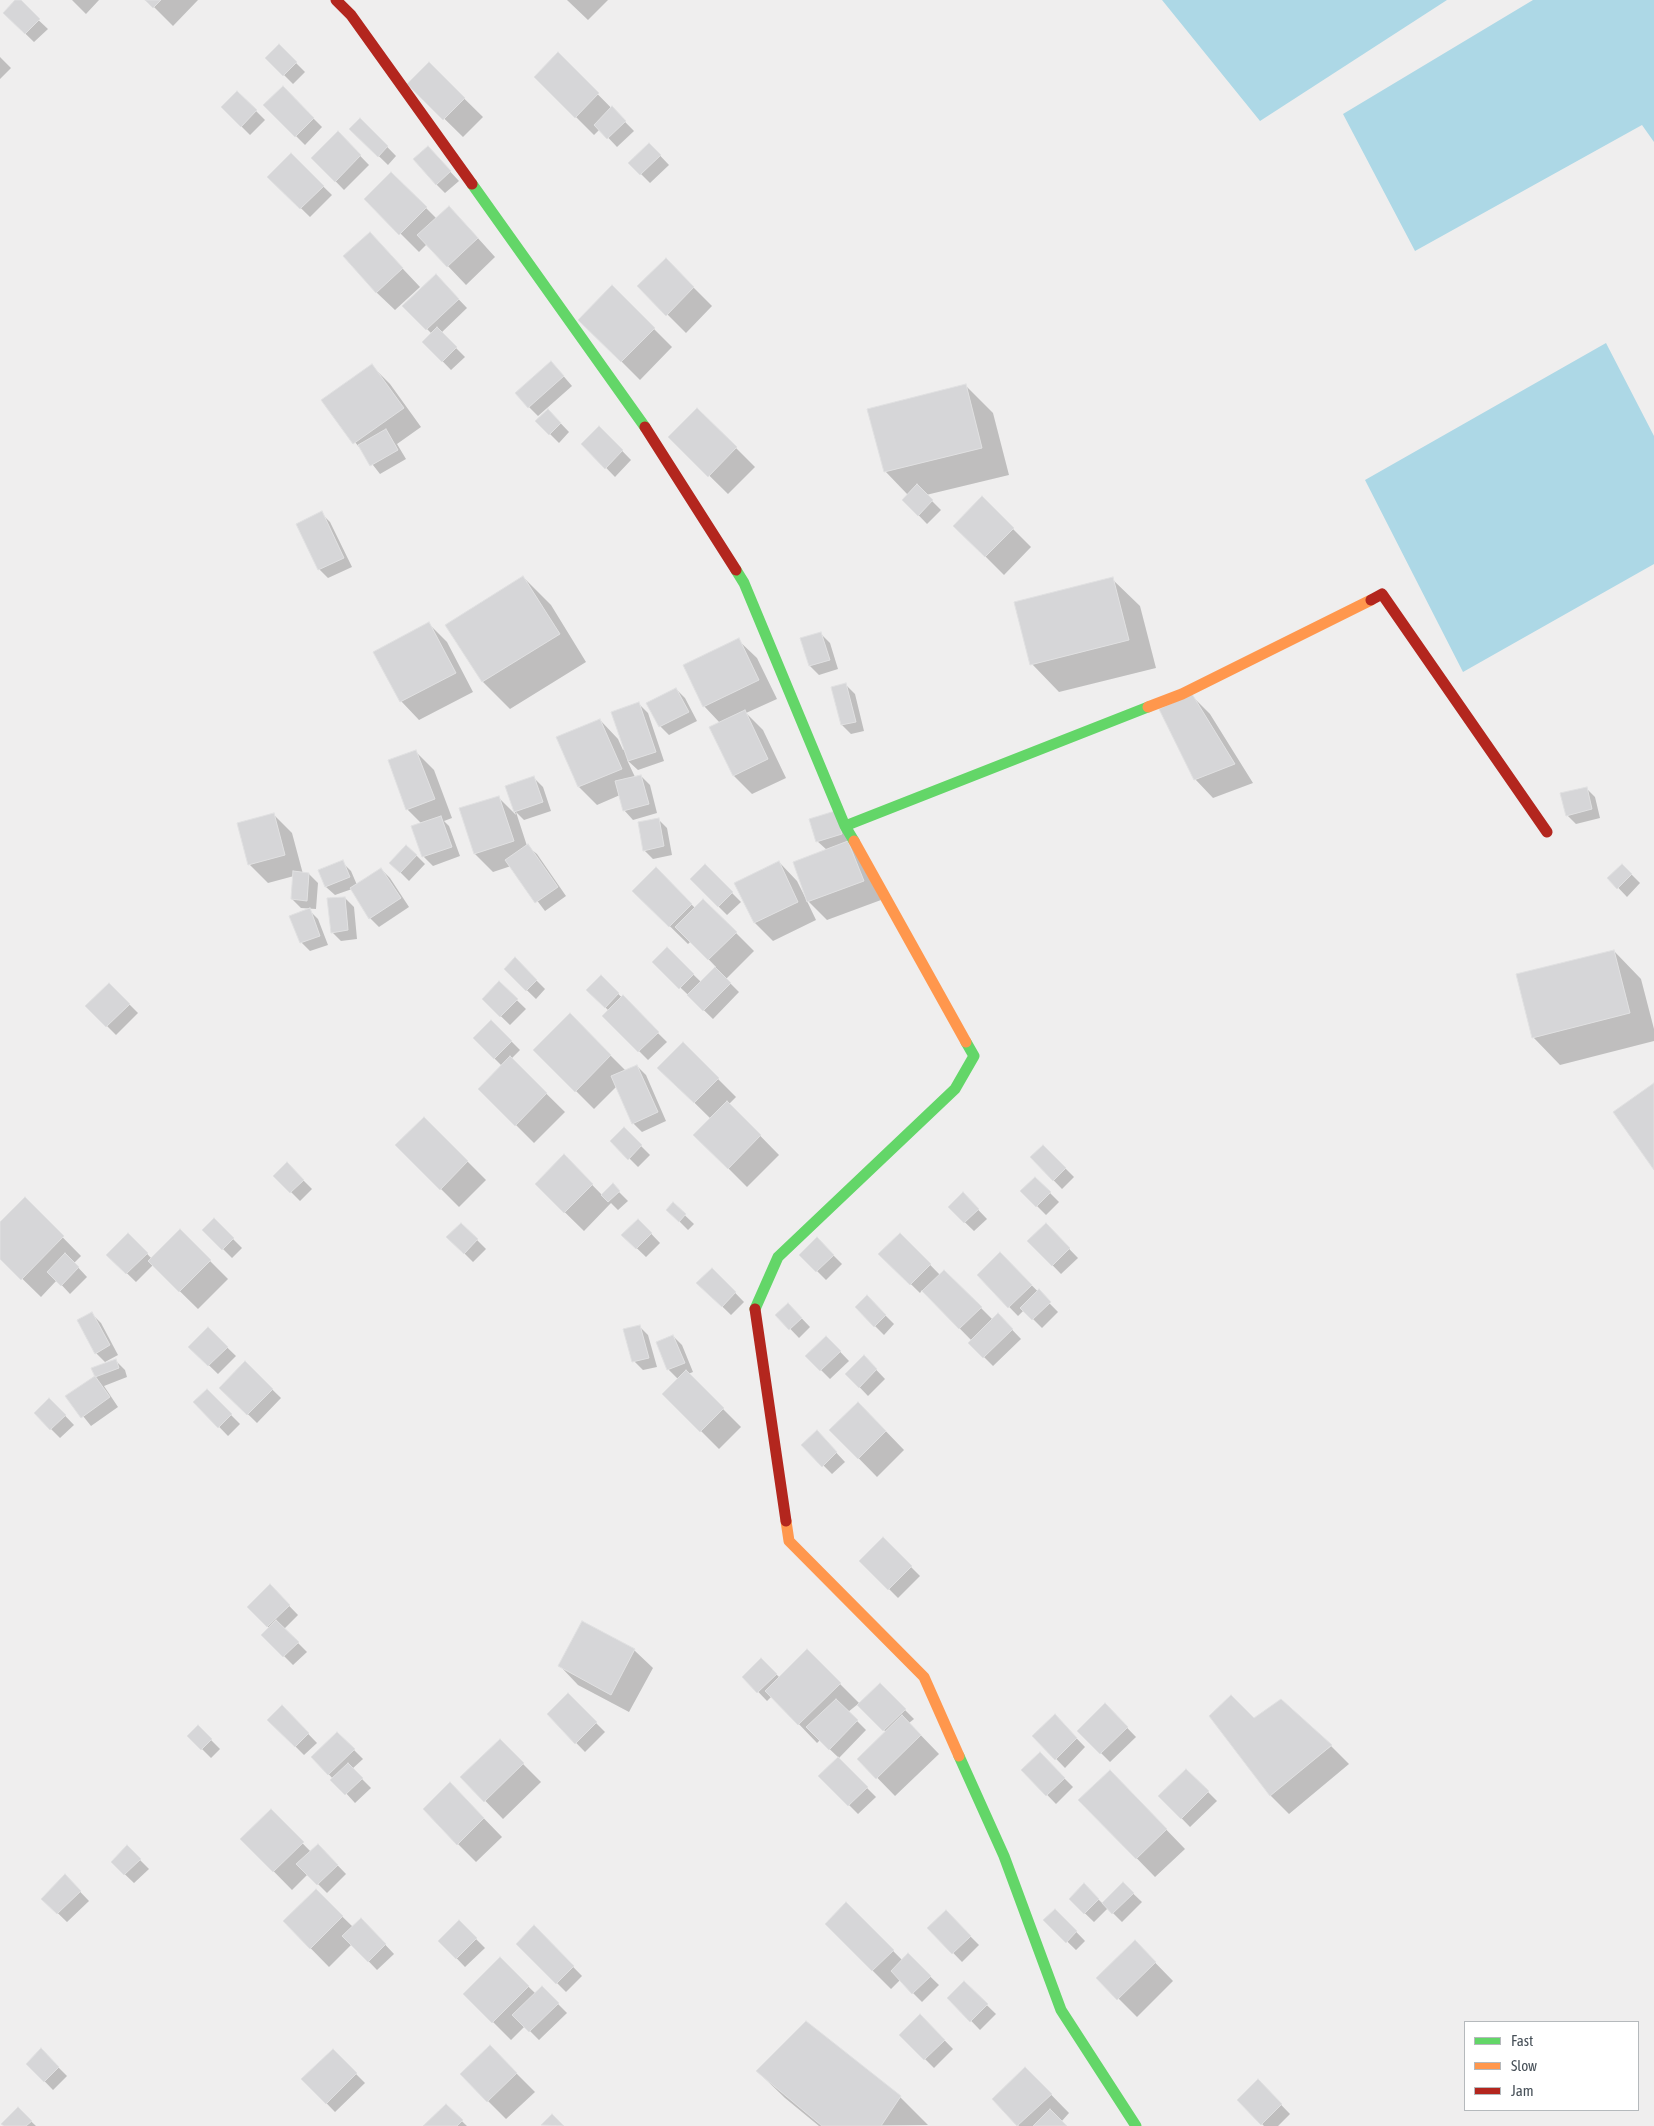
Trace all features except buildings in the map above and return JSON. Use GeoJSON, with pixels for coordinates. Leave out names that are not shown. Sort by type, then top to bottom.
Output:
{"type":"FeatureCollection","features":[{"type":"Feature","properties":{"kind":"street"},"geometry":{"type":"LineString","coordinates":[[336,0],[415,104],[653,439],[744,583],[845,826],[974,1056],[955,1089],[778,1257],[755,1308],[789,1541],[924,1676],[1004,1856],[1061,2010],[1136,2126]]}},
{"type":"Feature","properties":{"kind":"street"},"geometry":{"type":"LineString","coordinates":[[845,826],[1182,694],[1382,594],[1547,832]]}},
{"type":"Feature","properties":{"kind":"water"},"geometry":{"type":"Polygon","coordinates":[[[1162,0],[1447,0],[1260,121],[1162,0]]]}},
{"type":"Feature","properties":{"kind":"water"},"geometry":{"type":"Polygon","coordinates":[[[1533,0],[1654,0],[1654,142],[1642,125],[1415,251],[1343,114],[1533,0]]]}},
{"type":"Feature","properties":{"kind":"water"},"geometry":{"type":"Polygon","coordinates":[[[1606,343],[1654,436],[1654,564],[1463,672],[1365,480],[1606,343]]]}},
{"type":"Feature","properties":{"kind":"traffic: fast"},"geometry":{"type":"LineString","coordinates":[[472,184],[645,427]]}},
{"type":"Feature","properties":{"kind":"traffic: fast"},"geometry":{"type":"LineString","coordinates":[[736,570],[744,583],[845,826],[854,841]]}},
{"type":"Feature","properties":{"kind":"traffic: fast"},"geometry":{"type":"LineString","coordinates":[[845,826],[1148,707]]}},
{"type":"Feature","properties":{"kind":"traffic: fast"},"geometry":{"type":"LineString","coordinates":[[755,1309],[778,1257],[955,1089],[974,1056],[966,1042]]}},
{"type":"Feature","properties":{"kind":"traffic: fast"},"geometry":{"type":"LineString","coordinates":[[959,1756],[1004,1856],[1061,2010],[1136,2126]]}},
{"type":"Feature","properties":{"kind":"traffic: slow"},"geometry":{"type":"LineString","coordinates":[[1148,707],[1182,694],[1371,600]]}},
{"type":"Feature","properties":{"kind":"traffic: slow"},"geometry":{"type":"LineString","coordinates":[[854,841],[966,1042]]}},
{"type":"Feature","properties":{"kind":"traffic: slow"},"geometry":{"type":"LineString","coordinates":[[786,1521],[789,1541],[924,1677],[959,1756]]}},
{"type":"Feature","properties":{"kind":"traffic: jam"},"geometry":{"type":"LineString","coordinates":[[336,0],[351,15],[472,184]]}},
{"type":"Feature","properties":{"kind":"traffic: jam"},"geometry":{"type":"LineString","coordinates":[[645,427],[736,570]]}},
{"type":"Feature","properties":{"kind":"traffic: jam"},"geometry":{"type":"LineString","coordinates":[[1371,600],[1382,594],[1547,832]]}},
{"type":"Feature","properties":{"kind":"traffic: jam"},"geometry":{"type":"LineString","coordinates":[[755,1309],[786,1521]]}}]}
